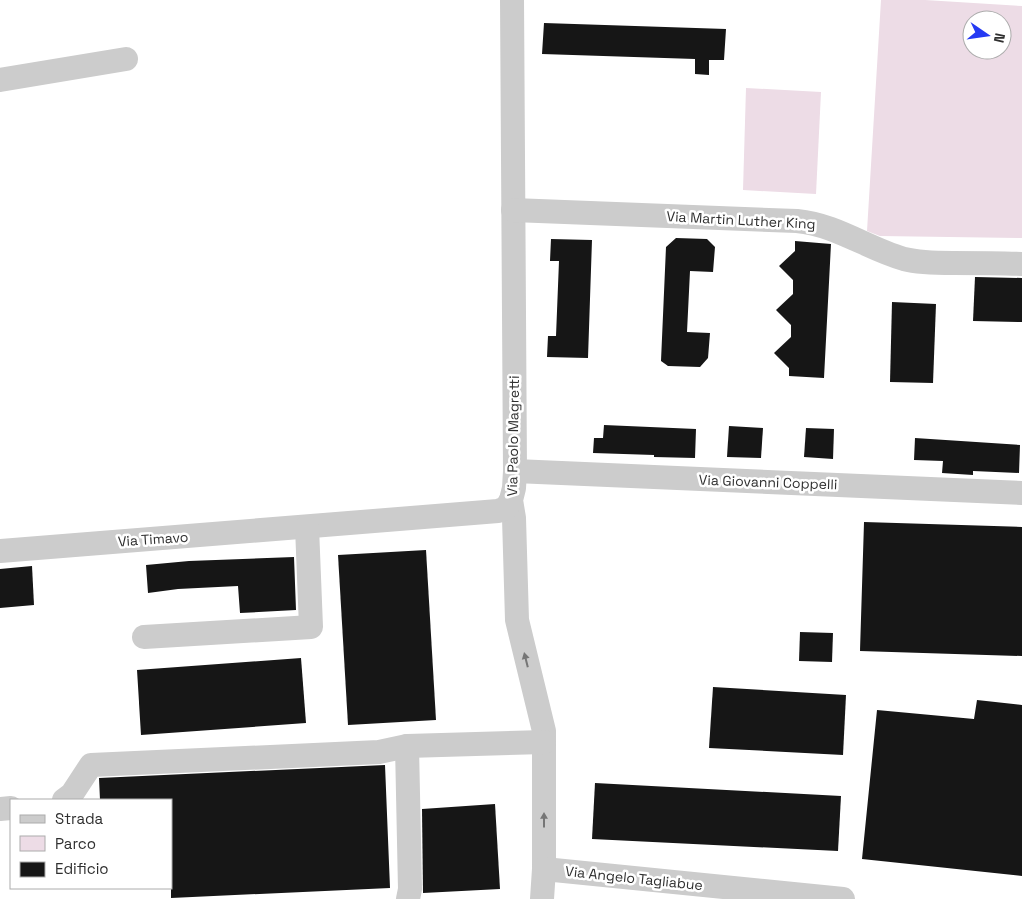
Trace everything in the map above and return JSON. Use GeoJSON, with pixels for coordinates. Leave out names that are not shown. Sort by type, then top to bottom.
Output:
{"type":"FeatureCollection","features":[{"type":"Feature","properties":{"kind":"street","name":"Via Paolo Magretti"},"geometry":{"type":"LineString","coordinates":[[512,0],[515,471],[511,500],[514,518],[517,620],[544,730],[544,869],[542,899]]}},
{"type":"Feature","properties":{"kind":"street"},"geometry":{"type":"LineString","coordinates":[[0,80],[126,59]]}},
{"type":"Feature","properties":{"kind":"street","name":"Via Martin Luther King"},"geometry":{"type":"LineString","coordinates":[[514,210],[797,221],[833,228],[905,260],[1022,264]]}},
{"type":"Feature","properties":{"kind":"street","name":"Via Giovanni Coppelli"},"geometry":{"type":"LineString","coordinates":[[515,471],[1022,493]]}},
{"type":"Feature","properties":{"kind":"street","name":"Via Timavo"},"geometry":{"type":"LineString","coordinates":[[0,551],[498,511],[506,508],[511,500]]}},
{"type":"Feature","properties":{"kind":"street"},"geometry":{"type":"LineString","coordinates":[[144,638],[311,627],[307,527]]}},
{"type":"Feature","properties":{"kind":"street"},"geometry":{"type":"LineString","coordinates":[[65,799],[72,794],[92,765],[379,752],[407,746],[544,742]]}},
{"type":"Feature","properties":{"kind":"street"},"geometry":{"type":"LineString","coordinates":[[407,746],[410,889],[408,899]]}},
{"type":"Feature","properties":{"kind":"street","name":"Via Angelo Tagliabue"},"geometry":{"type":"LineString","coordinates":[[544,869],[843,899]]}},
{"type":"Feature","properties":{"kind":"green space"},"geometry":{"type":"Polygon","coordinates":[[[881,0],[925,0],[1022,6],[1022,238],[880,236],[867,231],[881,0]]]}},
{"type":"Feature","properties":{"kind":"green space"},"geometry":{"type":"Polygon","coordinates":[[[746,88],[821,92],[816,194],[743,190],[746,88]]]}},
{"type":"Feature","properties":{"kind":"building"},"geometry":{"type":"Polygon","coordinates":[[[544,23],[726,29],[724,60],[709,60],[709,75],[695,74],[695,59],[542,54],[544,23]]]}},
{"type":"Feature","properties":{"kind":"building"},"geometry":{"type":"Polygon","coordinates":[[[676,238],[707,239],[715,247],[713,272],[690,271],[687,332],[710,333],[708,358],[700,367],[668,366],[661,361],[666,247],[676,238]]]}},
{"type":"Feature","properties":{"kind":"building"},"geometry":{"type":"Polygon","coordinates":[[[551,239],[592,240],[588,358],[547,357],[548,336],[556,336],[559,261],[550,261],[551,239]]]}},
{"type":"Feature","properties":{"kind":"building"},"geometry":{"type":"Polygon","coordinates":[[[795,241],[831,244],[824,378],[789,376],[789,368],[774,353],[791,337],[791,325],[776,310],[793,294],[793,280],[779,266],[795,251],[795,241]]]}},
{"type":"Feature","properties":{"kind":"building"},"geometry":{"type":"Polygon","coordinates":[[[975,277],[1022,278],[1022,322],[973,321],[975,277]]]}},
{"type":"Feature","properties":{"kind":"building"},"geometry":{"type":"Polygon","coordinates":[[[892,302],[936,304],[933,383],[890,382],[892,302]]]}},
{"type":"Feature","properties":{"kind":"building"},"geometry":{"type":"Polygon","coordinates":[[[604,425],[696,429],[695,458],[593,453],[594,438],[603,438],[604,425]]]}},
{"type":"Feature","properties":{"kind":"building"},"geometry":{"type":"Polygon","coordinates":[[[729,426],[763,428],[761,458],[727,457],[729,426]]]}},
{"type":"Feature","properties":{"kind":"building"},"geometry":{"type":"Polygon","coordinates":[[[806,428],[834,429],[833,459],[804,457],[806,428]]]}},
{"type":"Feature","properties":{"kind":"building"},"geometry":{"type":"Polygon","coordinates":[[[915,438],[1020,445],[1019,473],[973,471],[973,475],[942,473],[943,461],[914,460],[915,438]]]}},
{"type":"Feature","properties":{"kind":"building"},"geometry":{"type":"Polygon","coordinates":[[[864,522],[1022,527],[1022,656],[860,651],[864,522]]]}},
{"type":"Feature","properties":{"kind":"building"},"geometry":{"type":"Polygon","coordinates":[[[426,550],[436,720],[348,725],[338,555],[426,550]]]}},
{"type":"Feature","properties":{"kind":"building"},"geometry":{"type":"Polygon","coordinates":[[[294,557],[296,610],[240,613],[238,586],[178,589],[148,593],[146,565],[189,561],[294,557]]]}},
{"type":"Feature","properties":{"kind":"building"},"geometry":{"type":"Polygon","coordinates":[[[32,566],[34,605],[0,608],[0,569],[32,566]]]}},
{"type":"Feature","properties":{"kind":"building"},"geometry":{"type":"Polygon","coordinates":[[[800,632],[833,633],[832,662],[799,661],[800,632]]]}},
{"type":"Feature","properties":{"kind":"building"},"geometry":{"type":"Polygon","coordinates":[[[301,658],[306,723],[141,735],[137,670],[301,658]]]}},
{"type":"Feature","properties":{"kind":"building"},"geometry":{"type":"Polygon","coordinates":[[[713,687],[846,695],[843,755],[709,748],[713,687]]]}},
{"type":"Feature","properties":{"kind":"building"},"geometry":{"type":"Polygon","coordinates":[[[977,700],[1022,705],[1022,876],[862,859],[877,710],[974,719],[977,700]]]}},
{"type":"Feature","properties":{"kind":"building"},"geometry":{"type":"Polygon","coordinates":[[[385,765],[390,888],[171,898],[172,799],[100,799],[99,778],[385,765]]]}},
{"type":"Feature","properties":{"kind":"building"},"geometry":{"type":"Polygon","coordinates":[[[595,783],[841,796],[838,851],[592,839],[595,783]]]}},
{"type":"Feature","properties":{"kind":"building"},"geometry":{"type":"Polygon","coordinates":[[[495,804],[500,889],[423,893],[422,809],[495,804]]]}}]}
